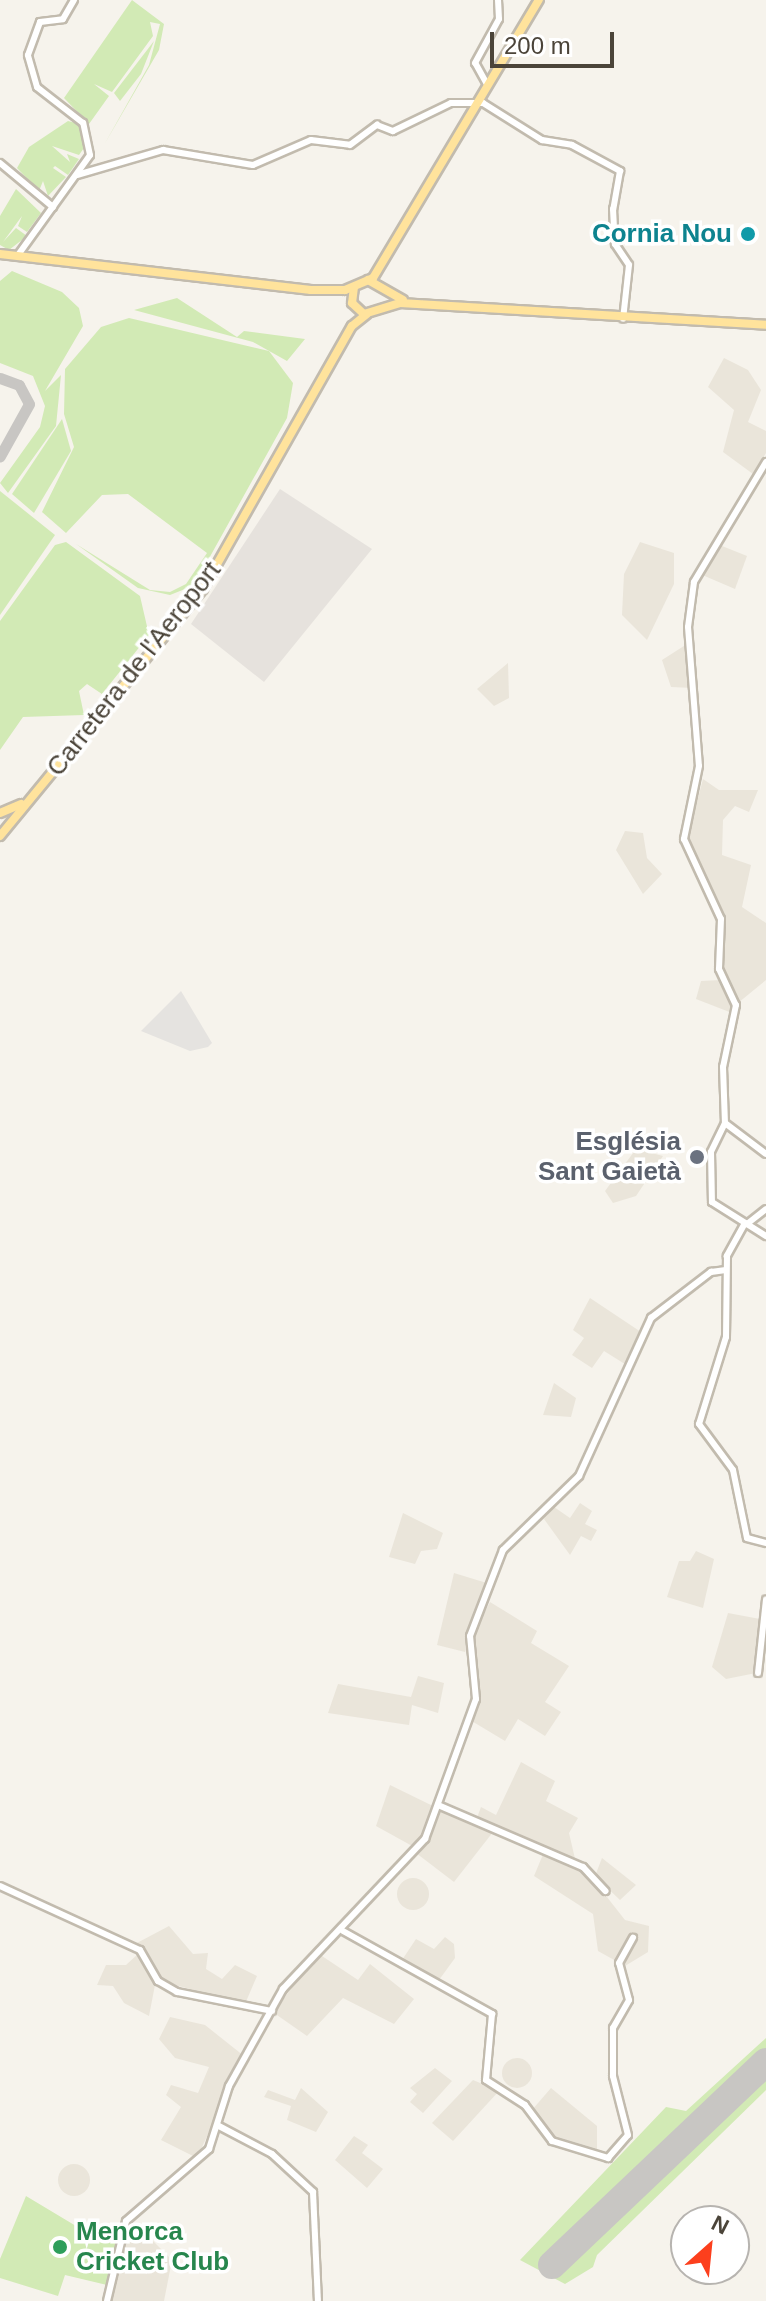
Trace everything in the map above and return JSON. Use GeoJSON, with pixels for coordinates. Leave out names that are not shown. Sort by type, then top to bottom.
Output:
{"type":"FeatureCollection","features":[{"type":"Feature","properties":{"kind":"main road"},"geometry":{"type":"LineString","coordinates":[[311,290],[356,285],[388,262],[483,103],[539,0]]}},
{"type":"Feature","properties":{"kind":"main road"},"geometry":{"type":"LineString","coordinates":[[0,254],[311,290],[353,305],[367,314],[382,308],[766,325]]}},
{"type":"Feature","properties":{"kind":"main road"},"geometry":{"type":"LineString","coordinates":[[382,308],[388,262]]}},
{"type":"Feature","properties":{"kind":"main road"},"geometry":{"type":"LineString","coordinates":[[367,280],[395,299],[488,312]]}},
{"type":"Feature","properties":{"kind":"main road"},"geometry":{"type":"LineString","coordinates":[[353,305],[356,285]]}},
{"type":"Feature","properties":{"kind":"main road","name":"Carretera de l'Aeroport"},"geometry":{"type":"LineString","coordinates":[[352,326],[353,305]]}},
{"type":"Feature","properties":{"kind":"main road","name":"Carretera de l'Aeroport"},"geometry":{"type":"LineString","coordinates":[[0,836],[203,589],[352,326],[367,314]]}},
{"type":"Feature","properties":{"kind":"main road"},"geometry":{"type":"LineString","coordinates":[[1,828],[0,814],[16,809],[108,704]]}},
{"type":"Feature","properties":{"kind":"main road"},"geometry":{"type":"LineString","coordinates":[[1,828],[45,783]]}},
{"type":"Feature","properties":{"kind":"street"},"geometry":{"type":"LineString","coordinates":[[18,255],[77,175],[91,137],[57,96],[37,87],[28,54],[40,22],[63,19],[74,0]]}},
{"type":"Feature","properties":{"kind":"street"},"geometry":{"type":"LineString","coordinates":[[490,90],[475,63],[499,19],[498,0]]}},
{"type":"Feature","properties":{"kind":"street"},"geometry":{"type":"LineString","coordinates":[[77,175],[163,150],[253,165],[311,140],[350,145],[377,125],[393,131],[451,103],[483,103],[542,140],[572,145],[620,171],[613,209],[615,244],[629,265],[623,320]]}},
{"type":"Feature","properties":{"kind":"street"},"geometry":{"type":"LineString","coordinates":[[0,163],[53,207]]}},
{"type":"Feature","properties":{"kind":"street"},"geometry":{"type":"LineString","coordinates":[[766,462],[696,572],[688,615],[699,766],[684,839],[721,919],[719,969],[735,1002],[723,1067],[725,1123],[711,1152],[712,1202],[766,1236]]}},
{"type":"Feature","properties":{"kind":"street"},"geometry":{"type":"LineString","coordinates":[[725,1123],[766,1154]]}},
{"type":"Feature","properties":{"kind":"street"},"geometry":{"type":"LineString","coordinates":[[766,1209],[746,1224],[726,1270],[726,1337],[699,1424],[733,1470],[747,1538],[766,1543]]}},
{"type":"Feature","properties":{"kind":"street"},"geometry":{"type":"LineString","coordinates":[[107,2301],[126,2221],[201,2158],[217,2125],[229,2086],[272,2011],[310,1955],[343,1931],[422,1844],[476,1699],[470,1636],[501,1554],[579,1476],[651,1318],[711,1272],[726,1270]]}},
{"type":"Feature","properties":{"kind":"street"},"geometry":{"type":"LineString","coordinates":[[758,1673],[766,1599]]}},
{"type":"Feature","properties":{"kind":"street"},"geometry":{"type":"LineString","coordinates":[[438,1805],[590,1872],[605,1891]]}},
{"type":"Feature","properties":{"kind":"street"},"geometry":{"type":"LineString","coordinates":[[0,1886],[140,1950],[158,1981],[177,1992],[272,2011]]}},
{"type":"Feature","properties":{"kind":"street"},"geometry":{"type":"LineString","coordinates":[[343,1931],[492,2014],[486,2080],[525,2105],[552,2141],[608,2158],[628,2135],[613,2076],[613,2028],[629,2000],[619,1963],[633,1938]]}},
{"type":"Feature","properties":{"kind":"street"},"geometry":{"type":"LineString","coordinates":[[217,2125],[272,2154],[313,2192],[318,2301]]}},
{"type":"Feature","properties":{"kind":"shaded area"},"geometry":{"type":"Polygon","coordinates":[[[724,358],[748,370],[761,390],[748,422],[766,431],[766,453],[753,474],[723,452],[734,410],[708,387],[724,358]]]}},
{"type":"Feature","properties":{"kind":"shaded area"},"geometry":{"type":"Polygon","coordinates":[[[280,489],[372,549],[264,682],[191,624],[280,489]]]}},
{"type":"Feature","properties":{"kind":"shaded area"},"geometry":{"type":"Polygon","coordinates":[[[640,542],[674,553],[674,584],[647,640],[622,615],[624,574],[640,542]]]}},
{"type":"Feature","properties":{"kind":"shaded area"},"geometry":{"type":"Polygon","coordinates":[[[717,544],[747,556],[735,589],[700,574],[717,544]]]}},
{"type":"Feature","properties":{"kind":"shaded area"},"geometry":{"type":"Polygon","coordinates":[[[687,644],[693,688],[671,687],[662,660],[687,644]]]}},
{"type":"Feature","properties":{"kind":"shaded area"},"geometry":{"type":"Polygon","coordinates":[[[508,663],[509,698],[494,706],[477,689],[508,663]]]}},
{"type":"Feature","properties":{"kind":"shaded area"},"geometry":{"type":"Polygon","coordinates":[[[703,779],[719,790],[758,790],[749,812],[735,806],[723,820],[722,855],[751,865],[742,907],[766,923],[766,980],[738,1003],[720,969],[723,917],[687,840],[703,779]]]}},
{"type":"Feature","properties":{"kind":"shaded area"},"geometry":{"type":"Polygon","coordinates":[[[625,831],[643,833],[647,858],[662,874],[643,894],[616,850],[625,831]]]}},
{"type":"Feature","properties":{"kind":"shaded area"},"geometry":{"type":"Polygon","coordinates":[[[721,980],[733,1005],[732,1013],[696,999],[701,981],[721,980]]]}},
{"type":"Feature","properties":{"kind":"shaded area"},"geometry":{"type":"Polygon","coordinates":[[[181,991],[212,1043],[208,1047],[190,1051],[141,1031],[181,991]]]}},
{"type":"Feature","properties":{"kind":"shaded area"},"geometry":{"type":"Polygon","coordinates":[[[636,1149],[663,1156],[636,1196],[613,1203],[605,1191],[636,1149]]]}},
{"type":"Feature","properties":{"kind":"shaded area"},"geometry":{"type":"Polygon","coordinates":[[[590,1298],[641,1332],[628,1366],[604,1351],[592,1368],[572,1355],[584,1338],[573,1330],[590,1298]]]}},
{"type":"Feature","properties":{"kind":"shaded area"},"geometry":{"type":"Polygon","coordinates":[[[554,1383],[576,1398],[571,1417],[543,1415],[554,1383]]]}},
{"type":"Feature","properties":{"kind":"shaded area"},"geometry":{"type":"Polygon","coordinates":[[[580,1503],[592,1511],[585,1524],[597,1530],[591,1541],[581,1536],[570,1555],[544,1519],[554,1507],[570,1518],[580,1503]]]}},
{"type":"Feature","properties":{"kind":"shaded area"},"geometry":{"type":"Polygon","coordinates":[[[403,1513],[443,1533],[437,1549],[421,1551],[415,1564],[389,1557],[403,1513]]]}},
{"type":"Feature","properties":{"kind":"shaded area"},"geometry":{"type":"Polygon","coordinates":[[[696,1551],[714,1559],[703,1608],[667,1597],[679,1561],[690,1561],[696,1551]]]}},
{"type":"Feature","properties":{"kind":"shaded area"},"geometry":{"type":"Polygon","coordinates":[[[454,1573],[490,1584],[465,1652],[437,1645],[454,1573]]]}},
{"type":"Feature","properties":{"kind":"shaded area"},"geometry":{"type":"Polygon","coordinates":[[[490,1602],[537,1631],[531,1643],[569,1666],[545,1702],[561,1712],[545,1736],[518,1719],[505,1741],[470,1720],[479,1695],[472,1637],[490,1602]]]}},
{"type":"Feature","properties":{"kind":"shaded area"},"geometry":{"type":"Polygon","coordinates":[[[728,1613],[760,1619],[756,1673],[726,1679],[712,1667],[728,1613]]]}},
{"type":"Feature","properties":{"kind":"shaded area"},"geometry":{"type":"Polygon","coordinates":[[[418,1676],[444,1683],[438,1713],[412,1705],[409,1725],[328,1713],[338,1684],[411,1697],[418,1676]]]}},
{"type":"Feature","properties":{"kind":"shaded area"},"geometry":{"type":"Polygon","coordinates":[[[521,1762],[555,1781],[546,1801],[578,1818],[569,1833],[576,1863],[475,1823],[481,1807],[496,1815],[521,1762]]]}},
{"type":"Feature","properties":{"kind":"shaded area"},"geometry":{"type":"Polygon","coordinates":[[[390,1785],[435,1807],[414,1847],[376,1826],[390,1785]]]}},
{"type":"Feature","properties":{"kind":"shaded area"},"geometry":{"type":"Polygon","coordinates":[[[441,1810],[493,1832],[454,1882],[416,1853],[441,1810]]]}},
{"type":"Feature","properties":{"kind":"shaded area"},"geometry":{"type":"Polygon","coordinates":[[[544,1852],[592,1878],[625,1920],[649,1926],[648,1952],[625,1966],[598,1951],[593,1914],[534,1876],[544,1852]]]}},
{"type":"Feature","properties":{"kind":"shaded area"},"geometry":{"type":"Polygon","coordinates":[[[602,1858],[636,1885],[620,1900],[595,1876],[602,1858]]]}},
{"type":"Feature","properties":{"kind":"shaded area"},"geometry":{"type":"Polygon","coordinates":[[[413,1878],[424,1883],[429,1894],[424,1905],[413,1910],[402,1905],[397,1894],[402,1883],[413,1878]]]}},
{"type":"Feature","properties":{"kind":"shaded area"},"geometry":{"type":"Polygon","coordinates":[[[169,1926],[193,1954],[208,1953],[206,1969],[222,1979],[235,1965],[257,1976],[245,2004],[164,1982],[135,1944],[169,1926]]]}},
{"type":"Feature","properties":{"kind":"shaded area"},"geometry":{"type":"Polygon","coordinates":[[[445,1937],[454,1944],[455,1958],[439,1980],[402,1960],[416,1939],[434,1949],[445,1937]]]}},
{"type":"Feature","properties":{"kind":"shaded area"},"geometry":{"type":"Polygon","coordinates":[[[316,1952],[358,1980],[370,1964],[414,1999],[394,2024],[343,1998],[307,2036],[274,2013],[316,1952]]]}},
{"type":"Feature","properties":{"kind":"shaded area"},"geometry":{"type":"Polygon","coordinates":[[[139,1953],[155,1985],[149,2016],[124,2003],[113,1986],[97,1985],[106,1965],[126,1965],[139,1953]]]}},
{"type":"Feature","properties":{"kind":"shaded area"},"geometry":{"type":"Polygon","coordinates":[[[170,2017],[205,2025],[244,2056],[197,2158],[161,2140],[181,2107],[166,2095],[171,2085],[198,2093],[209,2067],[175,2058],[159,2039],[170,2017]]]}},
{"type":"Feature","properties":{"kind":"shaded area"},"geometry":{"type":"Polygon","coordinates":[[[517,2058],[528,2062],[532,2073],[528,2084],[517,2088],[506,2084],[502,2073],[506,2062],[517,2058]]]}},
{"type":"Feature","properties":{"kind":"shaded area"},"geometry":{"type":"Polygon","coordinates":[[[435,2068],[452,2081],[423,2113],[410,2102],[417,2094],[410,2088],[435,2068]]]}},
{"type":"Feature","properties":{"kind":"shaded area"},"geometry":{"type":"Polygon","coordinates":[[[473,2080],[499,2091],[453,2141],[432,2123],[473,2080]]]}},
{"type":"Feature","properties":{"kind":"shaded area"},"geometry":{"type":"Polygon","coordinates":[[[301,2088],[328,2112],[316,2132],[287,2120],[291,2106],[264,2097],[268,2090],[295,2100],[301,2088]]]}},
{"type":"Feature","properties":{"kind":"shaded area"},"geometry":{"type":"Polygon","coordinates":[[[551,2088],[597,2126],[597,2152],[556,2141],[532,2110],[551,2088]]]}},
{"type":"Feature","properties":{"kind":"shaded area"},"geometry":{"type":"Polygon","coordinates":[[[354,2136],[368,2145],[362,2153],[383,2169],[367,2188],[335,2160],[354,2136]]]}},
{"type":"Feature","properties":{"kind":"shaded area"},"geometry":{"type":"Polygon","coordinates":[[[74,2164],[85,2169],[90,2180],[85,2191],[74,2196],[63,2191],[58,2180],[63,2169],[74,2164]]]}},
{"type":"Feature","properties":{"kind":"shaded area"},"geometry":{"type":"Polygon","coordinates":[[[125,2229],[149,2237],[172,2260],[164,2301],[110,2301],[125,2229]]]}},
{"type":"Feature","properties":{"kind":"green space"},"geometry":{"type":"Polygon","coordinates":[[[132,0],[164,24],[159,50],[104,145],[149,65],[160,24],[150,22],[153,36],[112,92],[94,84],[109,96],[89,124],[64,98],[132,0]]]}},
{"type":"Feature","properties":{"kind":"green space"},"geometry":{"type":"Polygon","coordinates":[[[154,41],[141,74],[120,101],[114,93],[154,41]]]}},
{"type":"Feature","properties":{"kind":"green space"},"geometry":{"type":"Polygon","coordinates":[[[68,121],[80,124],[86,145],[79,155],[52,146],[70,162],[67,154],[79,159],[68,175],[55,166],[53,168],[66,177],[48,196],[43,181],[39,191],[17,168],[29,147],[68,121]]]}},
{"type":"Feature","properties":{"kind":"green space"},"geometry":{"type":"Polygon","coordinates":[[[16,189],[41,213],[27,232],[18,226],[22,216],[3,242],[16,228],[27,236],[9,250],[0,245],[0,216],[16,189]]]}},
{"type":"Feature","properties":{"kind":"green space"},"geometry":{"type":"Polygon","coordinates":[[[12,271],[62,292],[79,308],[83,326],[45,391],[61,375],[56,426],[8,493],[0,483],[40,427],[45,406],[33,376],[0,363],[0,281],[12,271]]]}},
{"type":"Feature","properties":{"kind":"green space"},"geometry":{"type":"Polygon","coordinates":[[[177,298],[237,337],[244,331],[305,339],[287,361],[253,342],[134,310],[177,298]]]}},
{"type":"Feature","properties":{"kind":"green space"},"geometry":{"type":"Polygon","coordinates":[[[129,318],[269,351],[293,383],[287,418],[202,571],[190,587],[170,595],[138,588],[76,544],[150,590],[170,592],[186,584],[207,553],[128,494],[102,495],[66,533],[42,512],[74,447],[64,414],[65,369],[101,327],[129,318]]]}},
{"type":"Feature","properties":{"kind":"green space"},"geometry":{"type":"Polygon","coordinates":[[[62,419],[71,451],[34,513],[12,494],[62,419]]]}},
{"type":"Feature","properties":{"kind":"green space"},"geometry":{"type":"Polygon","coordinates":[[[0,491],[55,535],[0,615],[0,491]]]}},
{"type":"Feature","properties":{"kind":"green space"},"geometry":{"type":"Polygon","coordinates":[[[66,542],[140,596],[149,635],[102,694],[87,684],[79,691],[84,715],[23,717],[0,750],[0,621],[55,545],[66,542]]]}},
{"type":"Feature","properties":{"kind":"green space"},"geometry":{"type":"Polygon","coordinates":[[[766,2038],[766,2053],[546,2255],[557,2272],[766,2073],[766,2090],[597,2255],[593,2267],[565,2284],[520,2260],[666,2107],[686,2111],[766,2038]]]}},
{"type":"Feature","properties":{"kind":"green space","name":"Menorca Cricket Club"},"geometry":{"type":"Polygon","coordinates":[[[26,2196],[81,2229],[119,2236],[107,2285],[65,2275],[58,2296],[0,2278],[0,2259],[26,2196]]]}},
{"type":"Feature","properties":{"kind":"taxiway"},"geometry":{"type":"LineString","coordinates":[[0,378],[19,385],[29,404],[0,456]]}},
{"type":"Feature","properties":{"kind":"runway"},"geometry":{"type":"LineString","coordinates":[[552,2265],[766,2062]]}},
{"type":"Feature","properties":{"kind":"place","name":"Cornia Nou"},"geometry":{"type":"Point","coordinates":[748,234]}},
{"type":"Feature","properties":{"kind":"place","name":"Església Sant Gaietà"},"geometry":{"type":"Point","coordinates":[697,1157]}},
{"type":"Feature","properties":{"kind":"place","name":"Menorca Cricket Club"},"geometry":{"type":"Point","coordinates":[60,2247]}}]}
